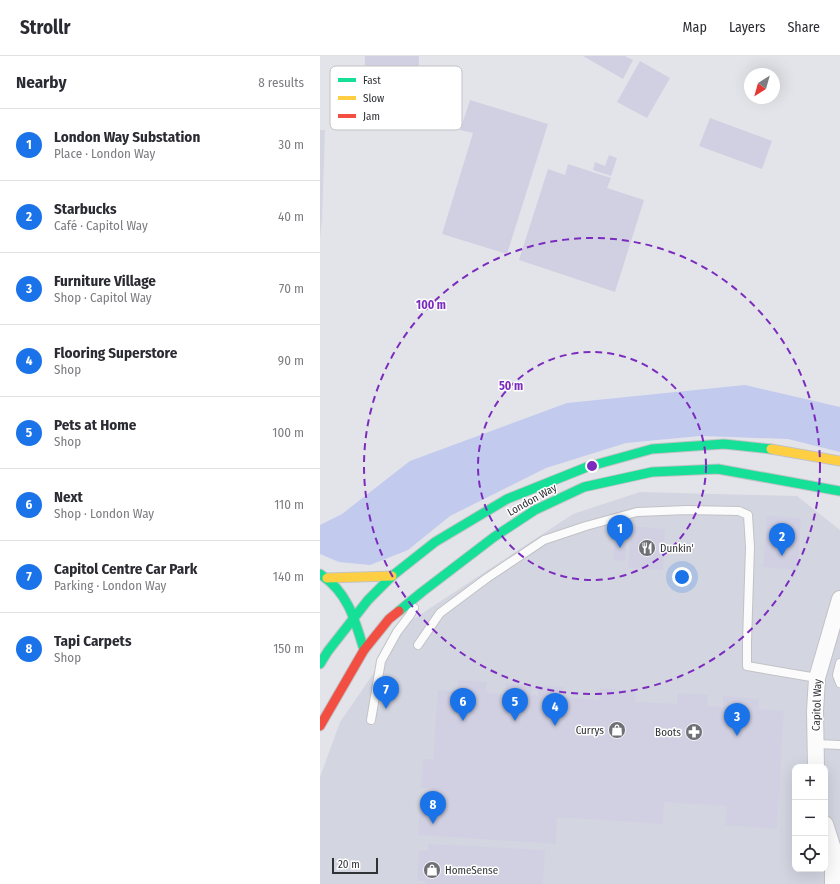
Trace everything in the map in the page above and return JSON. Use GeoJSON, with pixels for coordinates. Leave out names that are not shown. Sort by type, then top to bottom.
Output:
{"type":"FeatureCollection","features":[{"type":"Feature","properties":{"kind":"main road","name":"London Way"},"geometry":{"type":"LineString","coordinates":[[320,664],[328,651],[368,600],[392,576],[435,542],[507,499],[586,467],[652,449],[724,444],[781,450],[840,461]]}},
{"type":"Feature","properties":{"kind":"main road","name":"London Way"},"geometry":{"type":"LineString","coordinates":[[320,726],[364,650],[389,619],[494,537],[535,510],[584,487],[652,472],[718,470],[840,491]]}},
{"type":"Feature","properties":{"kind":"main road"},"geometry":{"type":"LineString","coordinates":[[324,576],[392,576]]}},
{"type":"Feature","properties":{"kind":"main road"},"geometry":{"type":"LineString","coordinates":[[324,576],[336,586],[355,618],[364,650]]}},
{"type":"Feature","properties":{"kind":"street","name":"Capitol Way"},"geometry":{"type":"LineString","coordinates":[[816,764],[815,711],[817,678],[840,599]]}},
{"type":"Feature","properties":{"kind":"street"},"geometry":{"type":"LineString","coordinates":[[828,833],[833,849],[834,884]]}},
{"type":"Feature","properties":{"kind":"lane"},"geometry":{"type":"LineString","coordinates":[[418,645],[440,613],[487,578],[544,540],[586,526],[637,512],[687,510],[739,511],[748,515],[750,547],[747,666],[817,678]]}},
{"type":"Feature","properties":{"kind":"lane"},"geometry":{"type":"LineString","coordinates":[[371,720],[381,661],[397,632],[410,615],[422,592]]}},
{"type":"Feature","properties":{"kind":"lane"},"geometry":{"type":"LineString","coordinates":[[840,663],[836,674],[840,683]]}},
{"type":"Feature","properties":{"kind":"lane"},"geometry":{"type":"LineString","coordinates":[[816,744],[840,745]]}},
{"type":"Feature","properties":{"kind":"shaded area"},"geometry":{"type":"Polygon","coordinates":[[[320,130],[325,130],[320,238],[320,130]]]}},
{"type":"Feature","properties":{"kind":"shaded area"},"geometry":{"type":"Polygon","coordinates":[[[745,385],[840,407],[840,452],[788,439],[700,436],[626,443],[546,468],[450,516],[408,550],[370,565],[339,562],[320,554],[320,525],[342,514],[410,461],[567,403],[745,385]]]}},
{"type":"Feature","properties":{"kind":"shaded area"},"geometry":{"type":"Polygon","coordinates":[[[640,492],[797,496],[840,530],[840,884],[320,884],[320,777],[340,722],[409,622],[573,514],[640,492]]]}},
{"type":"Feature","properties":{"kind":"building"},"geometry":{"type":"Polygon","coordinates":[[[365,56],[419,56],[419,66],[365,66],[365,56]]]}},
{"type":"Feature","properties":{"kind":"building"},"geometry":{"type":"Polygon","coordinates":[[[583,56],[625,56],[633,60],[623,79],[583,56]]]}},
{"type":"Feature","properties":{"kind":"building"},"geometry":{"type":"Polygon","coordinates":[[[640,61],[670,78],[647,118],[617,102],[640,61]]]}},
{"type":"Feature","properties":{"kind":"building"},"geometry":{"type":"Polygon","coordinates":[[[470,100],[548,124],[507,254],[442,234],[473,133],[460,130],[462,130],[462,124],[470,100]]]}},
{"type":"Feature","properties":{"kind":"building"},"geometry":{"type":"Polygon","coordinates":[[[710,118],[772,141],[762,169],[699,146],[710,118]]]}},
{"type":"Feature","properties":{"kind":"building"},"geometry":{"type":"Polygon","coordinates":[[[609,155],[617,158],[611,176],[593,170],[595,162],[605,166],[609,155]]]}},
{"type":"Feature","properties":{"kind":"building"},"geometry":{"type":"Polygon","coordinates":[[[568,164],[611,178],[607,188],[644,200],[615,292],[519,260],[548,169],[565,175],[568,164]]]}},
{"type":"Feature","properties":{"kind":"building"},"geometry":{"type":"Polygon","coordinates":[[[767,516],[801,518],[798,570],[763,567],[767,516]]]}},
{"type":"Feature","properties":{"kind":"building","name":"Dunkin'"},"geometry":{"type":"Polygon","coordinates":[[[631,526],[665,529],[663,570],[628,568],[631,526]]]}},
{"type":"Feature","properties":{"kind":"building"},"geometry":{"type":"Polygon","coordinates":[[[614,536],[627,536],[625,561],[613,560],[614,536]]]}},
{"type":"Feature","properties":{"kind":"building"},"geometry":{"type":"Polygon","coordinates":[[[458,680],[487,682],[486,693],[505,694],[506,683],[532,685],[531,695],[538,696],[538,686],[564,687],[563,697],[599,700],[600,688],[636,691],[635,702],[677,704],[677,693],[708,695],[707,706],[723,707],[723,696],[759,699],[758,709],[784,711],[777,829],[725,825],[727,806],[664,802],[663,824],[557,817],[556,844],[418,835],[420,807],[431,807],[432,788],[421,788],[423,759],[433,759],[438,690],[457,691],[458,680]]]}},
{"type":"Feature","properties":{"kind":"building"},"geometry":{"type":"Polygon","coordinates":[[[428,844],[545,850],[543,884],[425,884],[425,881],[417,881],[419,851],[428,851],[428,844]]]}},
{"type":"Feature","properties":{"kind":"traffic: fast"},"geometry":{"type":"LineString","coordinates":[[320,664],[328,651],[368,600],[392,576],[435,542],[507,499],[587,467],[652,449],[724,444],[771,449]]}},
{"type":"Feature","properties":{"kind":"traffic: fast"},"geometry":{"type":"LineString","coordinates":[[399,611],[494,537],[535,510],[584,487],[652,472],[718,469],[840,491]]}},
{"type":"Feature","properties":{"kind":"traffic: fast"},"geometry":{"type":"LineString","coordinates":[[320,574],[330,581],[344,598],[354,618],[364,650]]}},
{"type":"Feature","properties":{"kind":"traffic: slow"},"geometry":{"type":"LineString","coordinates":[[771,449],[840,461]]}},
{"type":"Feature","properties":{"kind":"traffic: slow"},"geometry":{"type":"LineString","coordinates":[[327,578],[392,576]]}},
{"type":"Feature","properties":{"kind":"traffic: jam"},"geometry":{"type":"LineString","coordinates":[[320,726],[364,650],[389,619],[399,611]]}},
{"type":"Feature","properties":{"kind":"place","name":"London Way Substation"},"geometry":{"type":"Point","coordinates":[620,548]}},
{"type":"Feature","properties":{"kind":"place","name":"Dunkin'"},"geometry":{"type":"Point","coordinates":[647,548]}},
{"type":"Feature","properties":{"kind":"place","name":"Starbucks"},"geometry":{"type":"Point","coordinates":[782,556]}},
{"type":"Feature","properties":{"kind":"place","name":"Capitol Centre Car Park"},"geometry":{"type":"Point","coordinates":[386,709]}},
{"type":"Feature","properties":{"kind":"place","name":"Next"},"geometry":{"type":"Point","coordinates":[463,721]}},
{"type":"Feature","properties":{"kind":"place","name":"Pets at Home"},"geometry":{"type":"Point","coordinates":[515,721]}},
{"type":"Feature","properties":{"kind":"place","name":"Flooring Superstore"},"geometry":{"type":"Point","coordinates":[555,726]}},
{"type":"Feature","properties":{"kind":"place","name":"Currys"},"geometry":{"type":"Point","coordinates":[617,730]}},
{"type":"Feature","properties":{"kind":"place","name":"Boots"},"geometry":{"type":"Point","coordinates":[694,732]}},
{"type":"Feature","properties":{"kind":"place","name":"Furniture Village"},"geometry":{"type":"Point","coordinates":[737,736]}},
{"type":"Feature","properties":{"kind":"place","name":"Tapi Carpets"},"geometry":{"type":"Point","coordinates":[433,824]}},
{"type":"Feature","properties":{"kind":"place","name":"HomeSense"},"geometry":{"type":"Point","coordinates":[432,870]}}]}
